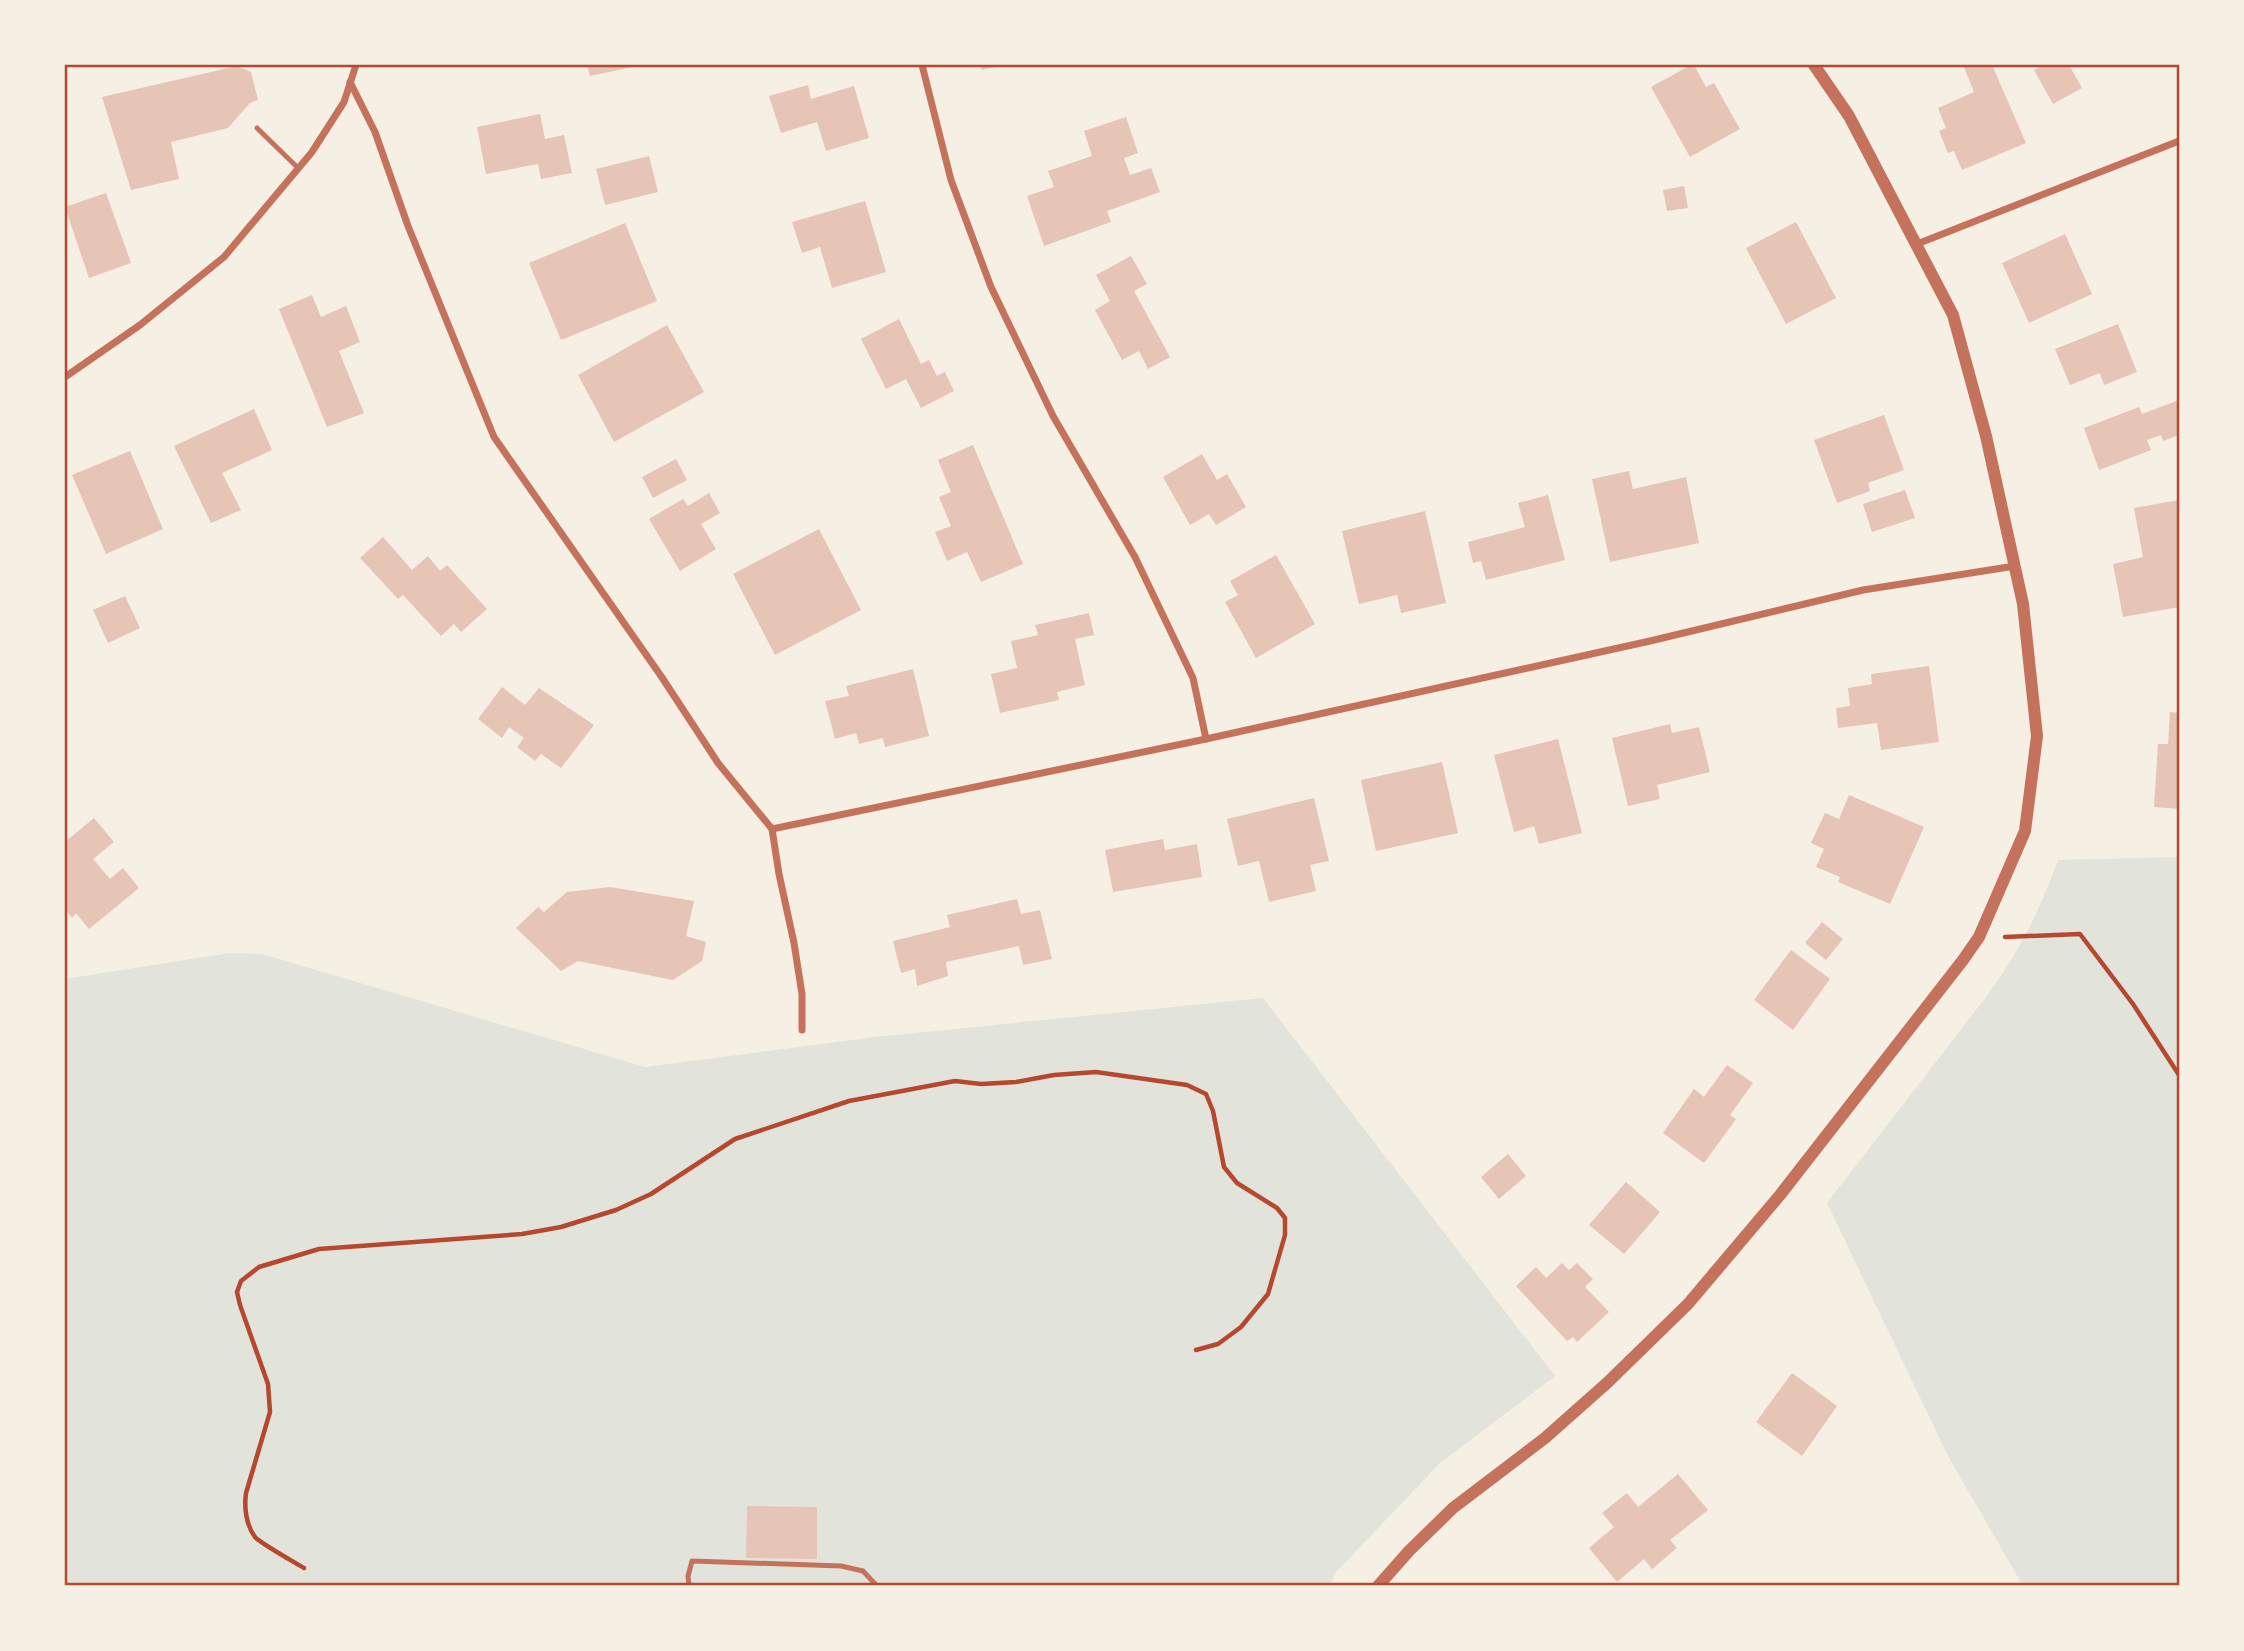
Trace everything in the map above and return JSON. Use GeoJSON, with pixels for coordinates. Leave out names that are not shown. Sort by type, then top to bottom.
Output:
{"type":"FeatureCollection","features":[{"type":"Feature","properties":{"kind":"street"},"geometry":{"type":"LineString","coordinates":[[65,377],[140,325],[224,257],[312,152],[344,102],[356,65]]}},
{"type":"Feature","properties":{"kind":"street"},"geometry":{"type":"LineString","coordinates":[[922,65],[955,191],[991,287],[1053,416],[1135,557],[1192,678],[1206,739]]}},
{"type":"Feature","properties":{"kind":"street"},"geometry":{"type":"LineString","coordinates":[[1378,1586],[1453,1508],[1555,1429],[1688,1304],[1834,1128],[1979,937],[2025,831],[2037,736],[2023,604],[1986,436],[1953,315],[1849,116],[1814,65]]}},
{"type":"Feature","properties":{"kind":"street"},"geometry":{"type":"LineString","coordinates":[[350,82],[375,132],[412,237],[494,437],[718,762],[772,829],[802,995],[802,1030]]}},
{"type":"Feature","properties":{"kind":"street"},"geometry":{"type":"LineString","coordinates":[[1917,244],[2179,141]]}},
{"type":"Feature","properties":{"kind":"street"},"geometry":{"type":"LineString","coordinates":[[772,829],[1206,739],[1627,646],[1863,590],[2015,566]]}},
{"type":"Feature","properties":{"kind":"lane"},"geometry":{"type":"LineString","coordinates":[[257,128],[298,168]]}},
{"type":"Feature","properties":{"kind":"lane"},"geometry":{"type":"LineString","coordinates":[[689,1586],[688,1576],[692,1561],[841,1566],[863,1571],[877,1586]]}},
{"type":"Feature","properties":{"kind":"path"},"geometry":{"type":"LineString","coordinates":[[1979,937],[2080,934],[2133,1004],[2179,1075]]}},
{"type":"Feature","properties":{"kind":"path"},"geometry":{"type":"LineString","coordinates":[[304,1568],[254,1536],[246,1516],[246,1493],[270,1412],[268,1384],[237,1292],[241,1280],[259,1267],[319,1249],[522,1234],[592,1218],[651,1194],[735,1139],[849,1101],[955,1081],[981,1084],[1016,1082],[1054,1075],[1097,1072],[1188,1085],[1206,1094],[1213,1111],[1224,1167],[1237,1183],[1277,1208],[1286,1218],[1285,1235],[1268,1294],[1241,1327],[1218,1344],[1196,1350]]}},
{"type":"Feature","properties":{"kind":"shaded area"},"geometry":{"type":"Polygon","coordinates":[[[2179,857],[2179,1586],[2023,1586],[1947,1454],[1827,1203],[1998,980],[2027,931],[2058,860],[2179,857]]]}},
{"type":"Feature","properties":{"kind":"shaded area"},"geometry":{"type":"Polygon","coordinates":[[[229,953],[262,954],[645,1067],[875,1037],[1263,998],[1555,1376],[1440,1463],[1337,1571],[1329,1586],[65,1586],[65,979],[229,953]]]}},
{"type":"Feature","properties":{"kind":"building"},"geometry":{"type":"Polygon","coordinates":[[[587,65],[637,65],[638,66],[590,76],[587,65]]]}},
{"type":"Feature","properties":{"kind":"building"},"geometry":{"type":"Polygon","coordinates":[[[980,65],[999,65],[999,66],[982,70],[980,65]]]}},
{"type":"Feature","properties":{"kind":"building"},"geometry":{"type":"Polygon","coordinates":[[[1694,65],[1706,87],[1714,83],[1740,129],[1690,157],[1651,87],[1694,65]]]}},
{"type":"Feature","properties":{"kind":"building"},"geometry":{"type":"Polygon","coordinates":[[[1992,65],[2026,143],[1962,170],[1954,151],[1948,153],[1939,131],[1946,128],[1938,108],[1974,92],[1964,67],[1992,65]]]}},
{"type":"Feature","properties":{"kind":"building"},"geometry":{"type":"Polygon","coordinates":[[[2044,65],[2069,65],[2082,88],[2053,104],[2034,70],[2044,65]]]}},
{"type":"Feature","properties":{"kind":"building"},"geometry":{"type":"Polygon","coordinates":[[[237,66],[251,72],[258,100],[250,103],[228,128],[171,142],[179,179],[131,190],[102,97],[237,66]]]}},
{"type":"Feature","properties":{"kind":"building"},"geometry":{"type":"Polygon","coordinates":[[[808,85],[811,99],[854,86],[869,138],[826,151],[817,122],[781,133],[769,96],[808,85]]]}},
{"type":"Feature","properties":{"kind":"building"},"geometry":{"type":"Polygon","coordinates":[[[540,114],[545,139],[564,135],[572,173],[541,179],[538,164],[486,174],[477,127],[540,114]]]}},
{"type":"Feature","properties":{"kind":"building"},"geometry":{"type":"Polygon","coordinates":[[[1126,117],[1138,153],[1124,158],[1130,175],[1151,168],[1160,192],[1107,211],[1111,222],[1044,246],[1027,196],[1054,187],[1048,171],[1092,156],[1084,131],[1126,117]]]}},
{"type":"Feature","properties":{"kind":"building"},"geometry":{"type":"Polygon","coordinates":[[[649,156],[658,192],[605,205],[596,169],[649,156]]]}},
{"type":"Feature","properties":{"kind":"building"},"geometry":{"type":"Polygon","coordinates":[[[1684,186],[1688,208],[1667,211],[1663,190],[1684,186]]]}},
{"type":"Feature","properties":{"kind":"building"},"geometry":{"type":"Polygon","coordinates":[[[106,193],[131,263],[89,278],[65,207],[106,193]]]}},
{"type":"Feature","properties":{"kind":"building"},"geometry":{"type":"Polygon","coordinates":[[[865,201],[886,272],[832,288],[820,247],[802,253],[792,222],[865,201]]]}},
{"type":"Feature","properties":{"kind":"building"},"geometry":{"type":"Polygon","coordinates":[[[1796,222],[1836,298],[1786,324],[1746,248],[1796,222]]]}},
{"type":"Feature","properties":{"kind":"building"},"geometry":{"type":"Polygon","coordinates":[[[625,223],[657,301],[561,340],[529,263],[625,223]]]}},
{"type":"Feature","properties":{"kind":"building"},"geometry":{"type":"Polygon","coordinates":[[[2065,234],[2092,294],[2029,323],[2002,263],[2065,234]]]}},
{"type":"Feature","properties":{"kind":"building"},"geometry":{"type":"Polygon","coordinates":[[[1131,256],[1147,284],[1134,291],[1170,357],[1148,369],[1139,351],[1122,360],[1095,310],[1110,301],[1096,275],[1131,256]]]}},
{"type":"Feature","properties":{"kind":"building"},"geometry":{"type":"Polygon","coordinates":[[[312,295],[321,317],[346,306],[360,342],[339,351],[364,413],[327,427],[279,309],[312,295]]]}},
{"type":"Feature","properties":{"kind":"building"},"geometry":{"type":"Polygon","coordinates":[[[899,319],[921,364],[929,360],[937,376],[945,372],[954,391],[921,408],[906,379],[886,389],[861,339],[899,319]]]}},
{"type":"Feature","properties":{"kind":"building"},"geometry":{"type":"Polygon","coordinates":[[[2118,324],[2137,372],[2104,385],[2100,373],[2070,385],[2055,349],[2118,324]]]}},
{"type":"Feature","properties":{"kind":"building"},"geometry":{"type":"Polygon","coordinates":[[[667,325],[704,392],[614,442],[578,375],[667,325]]]}},
{"type":"Feature","properties":{"kind":"building"},"geometry":{"type":"Polygon","coordinates":[[[2179,400],[2179,435],[2163,441],[2161,435],[2147,440],[2151,450],[2099,470],[2084,428],[2139,407],[2142,414],[2179,400]]]}},
{"type":"Feature","properties":{"kind":"building"},"geometry":{"type":"Polygon","coordinates":[[[254,409],[272,450],[222,473],[241,510],[211,523],[174,446],[254,409]]]}},
{"type":"Feature","properties":{"kind":"building"},"geometry":{"type":"Polygon","coordinates":[[[1884,415],[1904,470],[1868,483],[1870,491],[1837,503],[1814,440],[1884,415]]]}},
{"type":"Feature","properties":{"kind":"building"},"geometry":{"type":"Polygon","coordinates":[[[973,445],[1023,564],[981,582],[967,552],[947,561],[935,532],[951,526],[939,497],[951,492],[938,460],[973,445]]]}},
{"type":"Feature","properties":{"kind":"building"},"geometry":{"type":"Polygon","coordinates":[[[130,451],[163,529],[106,554],[72,475],[130,451]]]}},
{"type":"Feature","properties":{"kind":"building"},"geometry":{"type":"Polygon","coordinates":[[[1202,454],[1217,480],[1227,474],[1246,507],[1216,525],[1209,514],[1190,525],[1163,477],[1202,454]]]}},
{"type":"Feature","properties":{"kind":"building"},"geometry":{"type":"Polygon","coordinates":[[[676,459],[687,480],[653,498],[642,477],[676,459]]]}},
{"type":"Feature","properties":{"kind":"building"},"geometry":{"type":"Polygon","coordinates":[[[1629,471],[1633,489],[1686,477],[1699,543],[1610,562],[1592,479],[1629,471]]]}},
{"type":"Feature","properties":{"kind":"building"},"geometry":{"type":"Polygon","coordinates":[[[1905,490],[1915,518],[1872,532],[1863,504],[1905,490]]]}},
{"type":"Feature","properties":{"kind":"building"},"geometry":{"type":"Polygon","coordinates":[[[709,493],[720,513],[701,524],[716,549],[680,571],[649,519],[683,499],[688,506],[709,493]]]}},
{"type":"Feature","properties":{"kind":"building"},"geometry":{"type":"Polygon","coordinates":[[[1548,495],[1565,560],[1486,580],[1481,561],[1473,563],[1468,542],[1525,527],[1518,503],[1548,495]]]}},
{"type":"Feature","properties":{"kind":"building"},"geometry":{"type":"Polygon","coordinates":[[[2179,500],[2179,607],[2123,617],[2113,564],[2143,557],[2134,508],[2179,500]]]}},
{"type":"Feature","properties":{"kind":"building"},"geometry":{"type":"Polygon","coordinates":[[[1425,511],[1446,603],[1401,613],[1397,595],[1359,604],[1342,531],[1425,511]]]}},
{"type":"Feature","properties":{"kind":"building"},"geometry":{"type":"Polygon","coordinates":[[[819,529],[861,610],[775,655],[733,574],[819,529]]]}},
{"type":"Feature","properties":{"kind":"building"},"geometry":{"type":"Polygon","coordinates":[[[383,537],[412,570],[428,556],[440,571],[447,565],[487,609],[461,632],[454,624],[441,636],[403,595],[398,599],[360,558],[383,537]]]}},
{"type":"Feature","properties":{"kind":"building"},"geometry":{"type":"Polygon","coordinates":[[[1276,555],[1315,624],[1256,658],[1225,602],[1238,595],[1230,581],[1276,555]]]}},
{"type":"Feature","properties":{"kind":"building"},"geometry":{"type":"Polygon","coordinates":[[[125,596],[140,628],[108,643],[93,610],[125,596]]]}},
{"type":"Feature","properties":{"kind":"building"},"geometry":{"type":"Polygon","coordinates":[[[1089,613],[1094,635],[1075,639],[1085,685],[1057,692],[1059,700],[1000,713],[991,674],[1017,668],[1011,641],[1038,635],[1035,625],[1089,613]]]}},
{"type":"Feature","properties":{"kind":"building"},"geometry":{"type":"Polygon","coordinates":[[[1929,666],[1939,742],[1881,750],[1877,723],[1838,728],[1836,708],[1850,706],[1848,688],[1872,684],[1871,674],[1929,666]]]}},
{"type":"Feature","properties":{"kind":"building"},"geometry":{"type":"Polygon","coordinates":[[[913,669],[929,736],[885,747],[883,738],[859,744],[856,733],[835,739],[825,701],[849,696],[846,686],[913,669]]]}},
{"type":"Feature","properties":{"kind":"building"},"geometry":{"type":"Polygon","coordinates":[[[502,687],[525,705],[539,688],[594,725],[561,768],[541,754],[535,761],[517,747],[524,738],[509,727],[502,738],[478,719],[502,687]]]}},
{"type":"Feature","properties":{"kind":"building"},"geometry":{"type":"Polygon","coordinates":[[[2170,712],[2179,713],[2179,809],[2154,807],[2158,744],[2168,744],[2170,712]]]}},
{"type":"Feature","properties":{"kind":"building"},"geometry":{"type":"Polygon","coordinates":[[[1670,724],[1672,733],[1699,727],[1710,772],[1657,785],[1660,799],[1628,806],[1612,738],[1670,724]]]}},
{"type":"Feature","properties":{"kind":"building"},"geometry":{"type":"Polygon","coordinates":[[[1558,739],[1582,833],[1539,844],[1534,826],[1514,832],[1494,755],[1558,739]]]}},
{"type":"Feature","properties":{"kind":"building"},"geometry":{"type":"Polygon","coordinates":[[[1442,762],[1458,833],[1376,851],[1361,780],[1442,762]]]}},
{"type":"Feature","properties":{"kind":"building"},"geometry":{"type":"Polygon","coordinates":[[[1849,795],[1924,827],[1890,904],[1838,882],[1840,877],[1816,867],[1824,849],[1811,843],[1825,813],[1839,819],[1849,795]]]}},
{"type":"Feature","properties":{"kind":"building"},"geometry":{"type":"Polygon","coordinates":[[[1314,798],[1329,861],[1310,865],[1316,891],[1269,902],[1259,861],[1238,866],[1227,819],[1314,798]]]}},
{"type":"Feature","properties":{"kind":"building"},"geometry":{"type":"Polygon","coordinates":[[[94,818],[114,842],[93,859],[110,879],[123,868],[139,888],[89,929],[76,913],[72,918],[65,909],[65,842],[94,818]]]}},
{"type":"Feature","properties":{"kind":"building"},"geometry":{"type":"Polygon","coordinates":[[[1163,839],[1165,850],[1197,844],[1202,877],[1113,892],[1105,850],[1163,839]]]}},
{"type":"Feature","properties":{"kind":"building"},"geometry":{"type":"Polygon","coordinates":[[[610,887],[694,901],[686,936],[706,942],[702,961],[673,980],[578,961],[561,971],[516,928],[538,907],[544,912],[567,892],[610,887]]]}},
{"type":"Feature","properties":{"kind":"building"},"geometry":{"type":"Polygon","coordinates":[[[1017,899],[1021,914],[1040,910],[1052,959],[1023,965],[1019,946],[946,962],[948,976],[917,986],[915,969],[901,973],[893,941],[950,927],[947,915],[1017,899]]]}},
{"type":"Feature","properties":{"kind":"building"},"geometry":{"type":"Polygon","coordinates":[[[1822,922],[1843,939],[1826,960],[1805,943],[1822,922]]]}},
{"type":"Feature","properties":{"kind":"building"},"geometry":{"type":"Polygon","coordinates":[[[1791,950],[1830,979],[1793,1030],[1754,1000],[1791,950]]]}},
{"type":"Feature","properties":{"kind":"building"},"geometry":{"type":"Polygon","coordinates":[[[1727,1065],[1753,1083],[1730,1115],[1736,1119],[1704,1163],[1663,1133],[1694,1089],[1704,1097],[1727,1065]]]}},
{"type":"Feature","properties":{"kind":"building"},"geometry":{"type":"Polygon","coordinates":[[[1508,1154],[1526,1176],[1499,1199],[1481,1177],[1508,1154]]]}},
{"type":"Feature","properties":{"kind":"building"},"geometry":{"type":"Polygon","coordinates":[[[1626,1182],[1660,1212],[1624,1254],[1589,1225],[1626,1182]]]}},
{"type":"Feature","properties":{"kind":"building"},"geometry":{"type":"Polygon","coordinates":[[[1562,1263],[1569,1270],[1577,1263],[1593,1279],[1585,1287],[1609,1312],[1577,1342],[1573,1337],[1567,1341],[1516,1286],[1536,1267],[1546,1278],[1562,1263]]]}},
{"type":"Feature","properties":{"kind":"building"},"geometry":{"type":"Polygon","coordinates":[[[1792,1373],[1837,1406],[1802,1456],[1756,1422],[1792,1373]]]}},
{"type":"Feature","properties":{"kind":"building"},"geometry":{"type":"Polygon","coordinates":[[[1678,1474],[1708,1510],[1670,1540],[1677,1548],[1652,1569],[1644,1559],[1617,1582],[1589,1548],[1614,1527],[1602,1513],[1627,1493],[1638,1507],[1678,1474]]]}},
{"type":"Feature","properties":{"kind":"building"},"geometry":{"type":"Polygon","coordinates":[[[747,1506],[817,1507],[817,1559],[746,1558],[747,1506]]]}}]}
